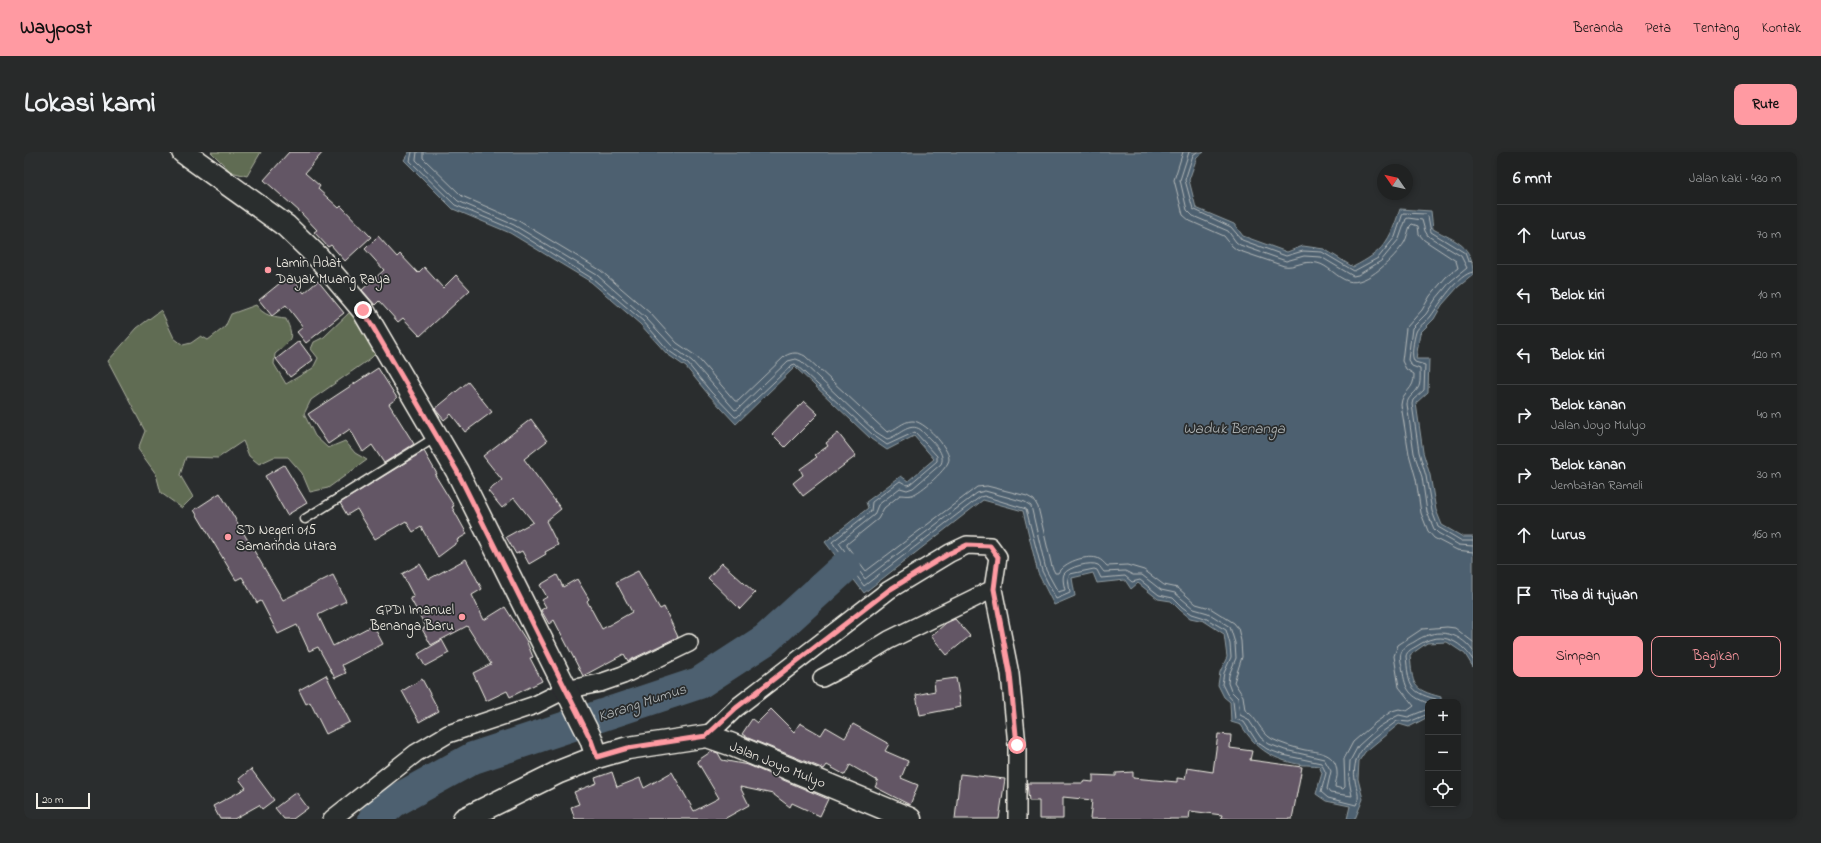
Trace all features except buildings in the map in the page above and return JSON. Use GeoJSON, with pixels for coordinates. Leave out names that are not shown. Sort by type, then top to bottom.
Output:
{"type":"FeatureCollection","features":[{"type":"Feature","properties":{"kind":"street"},"geometry":{"type":"LineString","coordinates":[[183,152],[286,226],[319,258],[363,310],[438,436],[457,471],[594,748]]}},
{"type":"Feature","properties":{"kind":"street"},"geometry":{"type":"LineString","coordinates":[[706,736],[736,708],[889,590],[950,553],[967,545],[990,546],[998,557],[994,589],[1010,674],[1017,745],[1017,819]]}},
{"type":"Feature","properties":{"kind":"street"},"geometry":{"type":"LineString","coordinates":[[822,678],[853,662],[889,640],[994,589]]}},
{"type":"Feature","properties":{"kind":"street"},"geometry":{"type":"LineString","coordinates":[[332,819],[410,758],[448,734],[535,705],[566,692],[623,675],[689,643]]}},
{"type":"Feature","properties":{"kind":"street","name":"Jalan Joyo Mulyo"},"geometry":{"type":"LineString","coordinates":[[464,819],[559,772],[594,748],[628,748],[706,736],[730,744],[910,819]]}},
{"type":"Feature","properties":{"kind":"lane"},"geometry":{"type":"LineString","coordinates":[[305,519],[438,436]]}},
{"type":"Feature","properties":{"kind":"green space"},"geometry":{"type":"Polygon","coordinates":[[[211,152],[261,152],[247,176],[231,172],[211,152]]]}},
{"type":"Feature","properties":{"kind":"green space"},"geometry":{"type":"Polygon","coordinates":[[[256,305],[269,315],[286,319],[289,326],[291,335],[290,339],[275,354],[274,364],[286,384],[313,368],[318,358],[311,349],[314,342],[324,337],[353,309],[380,349],[371,358],[311,400],[304,414],[315,436],[328,448],[345,441],[355,453],[367,460],[328,488],[310,492],[302,473],[288,457],[274,457],[259,464],[249,456],[243,441],[218,458],[186,457],[180,475],[193,497],[182,508],[161,493],[156,474],[138,449],[145,431],[108,361],[137,328],[161,310],[174,338],[183,345],[191,343],[201,336],[208,340],[225,327],[231,314],[256,305]]]}},
{"type":"Feature","properties":{"kind":"water","name":"Waduk Benanga"},"geometry":{"type":"Polygon","coordinates":[[[409,152],[1204,152],[1197,157],[1189,180],[1196,208],[1234,224],[1243,236],[1287,252],[1303,246],[1324,249],[1353,267],[1372,256],[1384,244],[1392,230],[1400,209],[1431,211],[1433,229],[1456,241],[1467,251],[1472,265],[1473,275],[1458,287],[1442,305],[1434,319],[1420,333],[1416,359],[1429,359],[1428,392],[1416,403],[1423,452],[1430,475],[1436,510],[1442,525],[1463,537],[1473,537],[1473,667],[1465,654],[1447,642],[1427,643],[1410,655],[1415,684],[1424,691],[1441,697],[1441,699],[1425,699],[1425,719],[1409,727],[1399,724],[1365,752],[1359,761],[1358,779],[1363,799],[1355,819],[1347,819],[1350,806],[1326,801],[1316,794],[1322,773],[1319,766],[1292,763],[1274,757],[1253,741],[1241,725],[1231,722],[1230,702],[1224,697],[1218,685],[1220,672],[1227,657],[1224,634],[1204,621],[1190,618],[1171,601],[1158,599],[1138,583],[1131,589],[1125,580],[1097,583],[1093,573],[1072,578],[1075,596],[1054,605],[1038,573],[1023,511],[983,500],[864,593],[825,542],[868,508],[866,502],[901,476],[908,481],[934,459],[914,436],[887,450],[871,439],[795,367],[736,424],[708,394],[686,367],[667,354],[640,324],[591,282],[510,233],[453,209],[404,160],[409,152]]]}},
{"type":"Feature","properties":{"kind":"waterway","name":"Karang Mumus"},"geometry":{"type":"LineString","coordinates":[[374,819],[393,802],[473,758],[699,683],[765,640],[845,567]]}},
{"type":"Feature","properties":{"kind":"place","name":"Lamin Adat Dayak Muang Raya"},"geometry":{"type":"Point","coordinates":[268,270]}},
{"type":"Feature","properties":{"kind":"place","name":"SD Negeri 015 Samarinda Utara"},"geometry":{"type":"Point","coordinates":[228,537]}},
{"type":"Feature","properties":{"kind":"place","name":"GPDI Imanuel Benanga Baru"},"geometry":{"type":"Point","coordinates":[462,617]}},
{"type":"Feature","properties":{"kind":"route"},"geometry":{"type":"LineString","coordinates":[[363,310],[438,436],[457,471],[591,740],[597,757],[628,748],[706,736],[736,708],[889,590],[950,553],[967,545],[990,546],[998,557],[994,597],[1010,674],[1017,745]]}}]}
